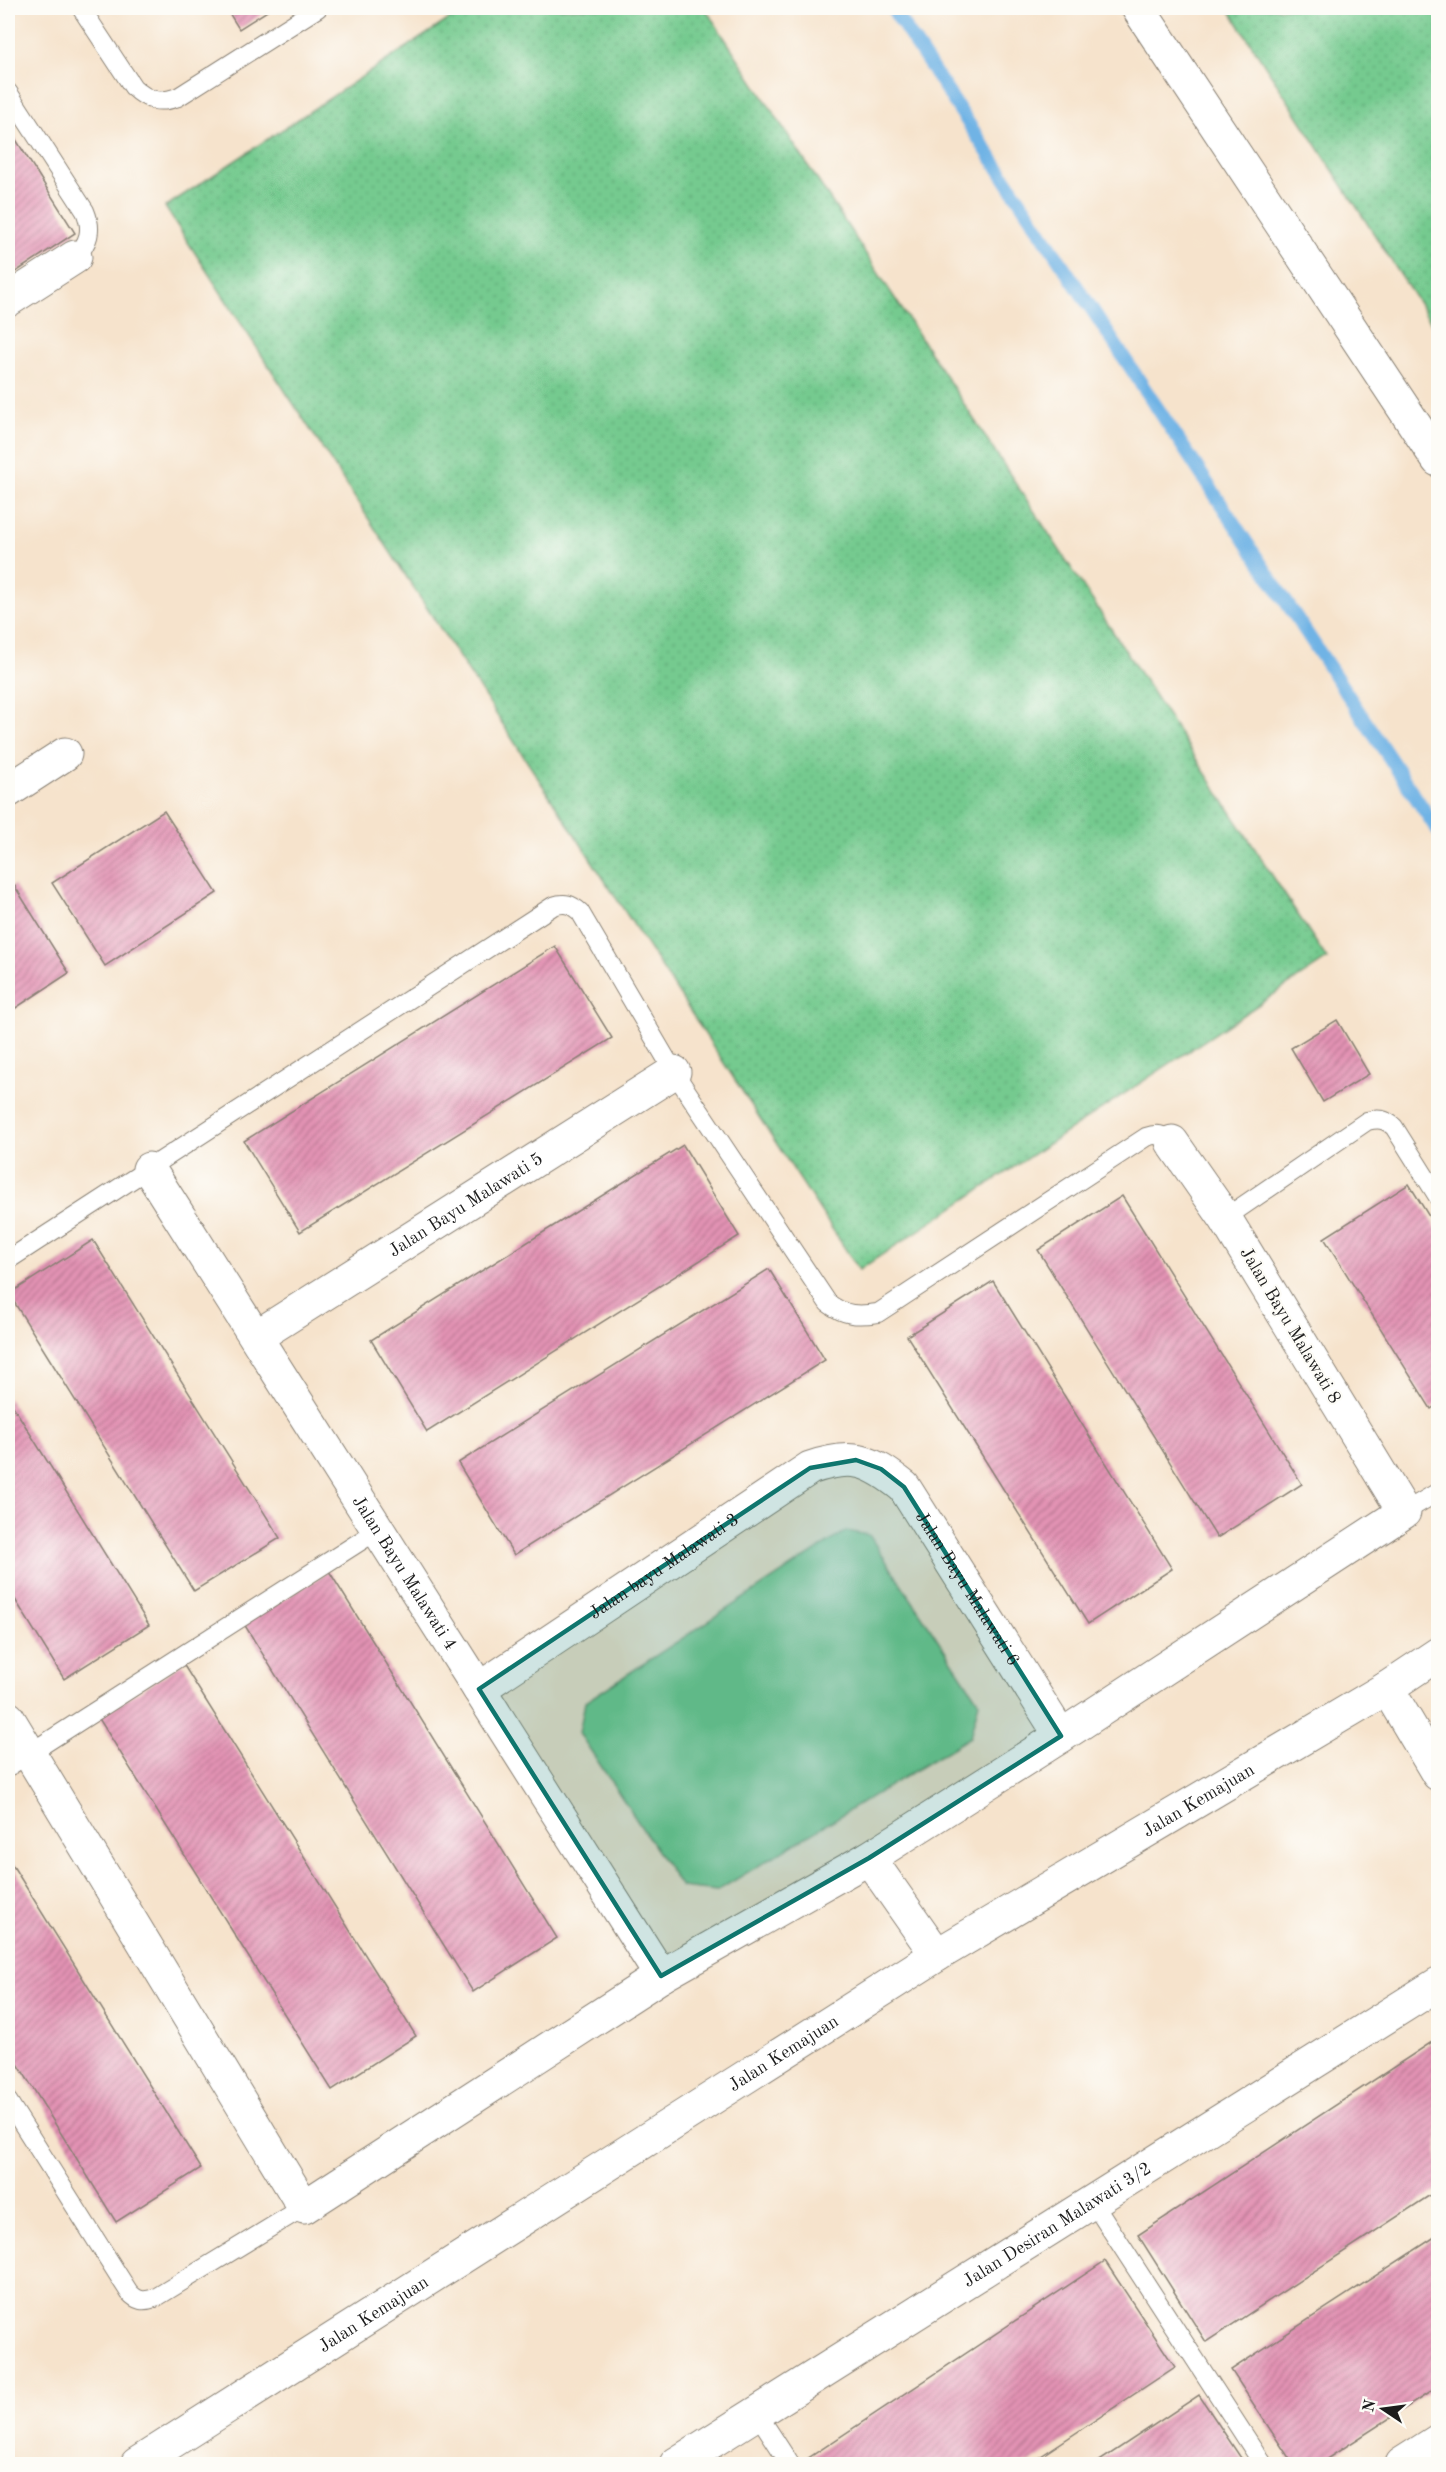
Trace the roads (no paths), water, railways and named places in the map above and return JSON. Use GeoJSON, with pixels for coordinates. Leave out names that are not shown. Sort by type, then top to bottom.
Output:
{"type":"FeatureCollection","features":[{"type":"Feature","properties":{"kind":"street"},"geometry":{"type":"LineString","coordinates":[[1138,8],[1438,460]]}},
{"type":"Feature","properties":{"kind":"street"},"geometry":{"type":"LineString","coordinates":[[8,300],[75,257]]}},
{"type":"Feature","properties":{"kind":"street"},"geometry":{"type":"LineString","coordinates":[[8,791],[65,754]]}},
{"type":"Feature","properties":{"kind":"street","name":"Jalan Bayu Malawati 5"},"geometry":{"type":"LineString","coordinates":[[256,1337],[674,1072]]}},
{"type":"Feature","properties":{"kind":"street","name":"Jalan Bayu Malawati 8"},"geometry":{"type":"LineString","coordinates":[[1172,1142],[1225,1218],[1404,1512]]}},
{"type":"Feature","properties":{"kind":"street","name":"Jalan Bayu Malawati 4"},"geometry":{"type":"LineString","coordinates":[[149,1169],[661,1976]]}},
{"type":"Feature","properties":{"kind":"street","name":"Jalan bayu Malawati 3"},"geometry":{"type":"LineString","coordinates":[[479,1689],[810,1468],[832,1461],[856,1460]]}},
{"type":"Feature","properties":{"kind":"street","name":"Jalan Bayu Malawati 6"},"geometry":{"type":"LineString","coordinates":[[856,1460],[881,1469],[904,1487],[1061,1736]]}},
{"type":"Feature","properties":{"kind":"street"},"geometry":{"type":"LineString","coordinates":[[8,1718],[18,1760],[304,2207],[661,1976],[869,1858],[1061,1736],[1404,1512]]}},
{"type":"Feature","properties":{"kind":"street","name":"Jalan Kemajuan"},"geometry":{"type":"LineString","coordinates":[[137,2464],[937,1955],[1387,1688],[1438,1654]]}},
{"type":"Feature","properties":{"kind":"street"},"geometry":{"type":"LineString","coordinates":[[1387,1688],[1438,1774]]}},
{"type":"Feature","properties":{"kind":"street"},"geometry":{"type":"LineString","coordinates":[[869,1858],[937,1955]]}},
{"type":"Feature","properties":{"kind":"street","name":"Jalan Desiran Malawati 3/2"},"geometry":{"type":"LineString","coordinates":[[676,2464],[1438,1984]]}},
{"type":"Feature","properties":{"kind":"street"},"geometry":{"type":"LineString","coordinates":[[1402,2464],[1438,2441]]}},
{"type":"Feature","properties":{"kind":"lane"},"geometry":{"type":"LineString","coordinates":[[81,8],[133,87],[142,96],[154,101],[166,101],[178,97],[318,8]]}},
{"type":"Feature","properties":{"kind":"lane"},"geometry":{"type":"LineString","coordinates":[[8,92],[85,211],[90,223],[89,236],[84,248],[75,257]]}},
{"type":"Feature","properties":{"kind":"lane"},"geometry":{"type":"LineString","coordinates":[[8,1260],[553,906],[562,903],[573,905],[580,912],[674,1072],[828,1303],[838,1311],[852,1316],[878,1313],[1146,1137],[1155,1134],[1165,1135],[1172,1142]]}},
{"type":"Feature","properties":{"kind":"lane"},"geometry":{"type":"LineString","coordinates":[[1225,1218],[1367,1121],[1376,1118],[1386,1120],[1395,1127],[1438,1197]]}},
{"type":"Feature","properties":{"kind":"lane"},"geometry":{"type":"LineString","coordinates":[[1404,1512],[1438,1492]]}},
{"type":"Feature","properties":{"kind":"lane"},"geometry":{"type":"LineString","coordinates":[[18,1760],[378,1530]]}},
{"type":"Feature","properties":{"kind":"lane"},"geometry":{"type":"LineString","coordinates":[[8,2101],[135,2299],[145,2301],[155,2298],[304,2207]]}},
{"type":"Feature","properties":{"kind":"lane"},"geometry":{"type":"LineString","coordinates":[[1093,2202],[1263,2464]]}},
{"type":"Feature","properties":{"kind":"lane"},"geometry":{"type":"LineString","coordinates":[[757,2413],[790,2464]]}},
{"type":"Feature","properties":{"kind":"waterway"},"geometry":{"type":"LineString","coordinates":[[892,8],[1438,831]]}}]}
